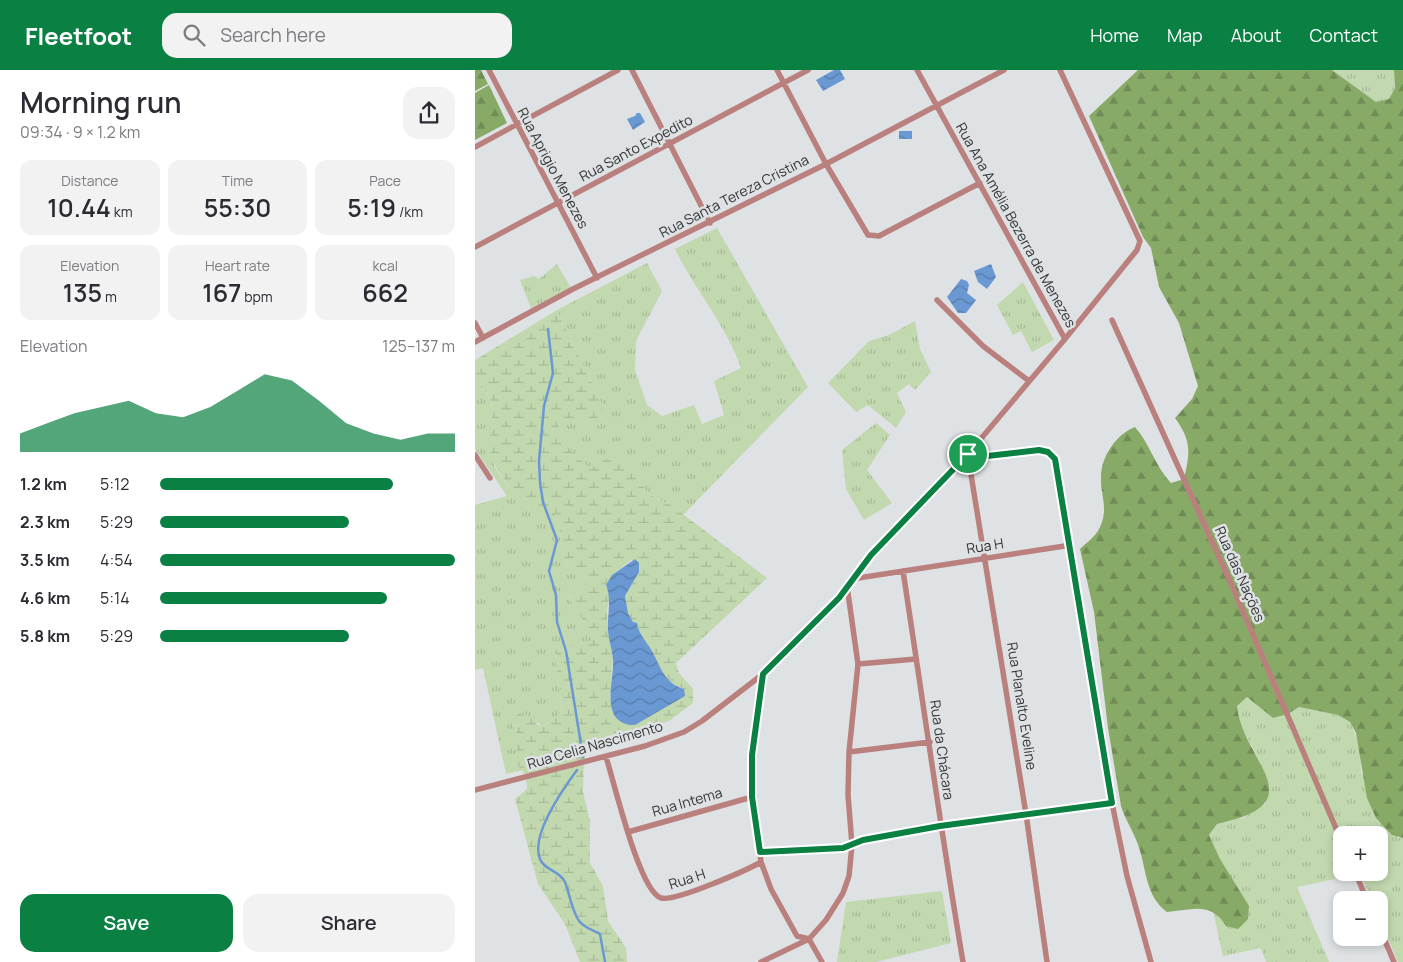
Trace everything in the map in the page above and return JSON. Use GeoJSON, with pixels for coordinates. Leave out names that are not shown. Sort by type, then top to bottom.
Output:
{"type":"FeatureCollection","features":[{"type":"Feature","properties":{"kind":"street","name":"Rua Aprigio Menezes"},"geometry":{"type":"LineString","coordinates":[[489,70],[597,278]]}},
{"type":"Feature","properties":{"kind":"street"},"geometry":{"type":"LineString","coordinates":[[475,147],[619,70]]}},
{"type":"Feature","properties":{"kind":"street"},"geometry":{"type":"LineString","coordinates":[[632,70],[710,222]]}},
{"type":"Feature","properties":{"kind":"street"},"geometry":{"type":"LineString","coordinates":[[777,70],[826,164],[865,232],[875,237],[980,183]]}},
{"type":"Feature","properties":{"kind":"street","name":"Rua Santo Expedito"},"geometry":{"type":"LineString","coordinates":[[475,247],[808,70]]}},
{"type":"Feature","properties":{"kind":"street","name":"Rua Ana Amélia Bezerra de Menezes"},"geometry":{"type":"LineString","coordinates":[[847,586],[871,555],[969,456],[1065,339],[980,183],[935,106],[917,70]]}},
{"type":"Feature","properties":{"kind":"street","name":"Rua Santa Tereza Cristina"},"geometry":{"type":"LineString","coordinates":[[475,342],[597,278],[826,164],[1004,70]]}},
{"type":"Feature","properties":{"kind":"street"},"geometry":{"type":"LineString","coordinates":[[1060,70],[1140,241],[1137,250],[1065,339]]}},
{"type":"Feature","properties":{"kind":"street"},"geometry":{"type":"LineString","coordinates":[[937,300],[983,346],[1029,382]]}},
{"type":"Feature","properties":{"kind":"street","name":"Rua das Nações"},"geometry":{"type":"LineString","coordinates":[[1112,320],[1237,597],[1335,826]]}},
{"type":"Feature","properties":{"kind":"street"},"geometry":{"type":"LineString","coordinates":[[475,323],[483,338]]}},
{"type":"Feature","properties":{"kind":"street"},"geometry":{"type":"LineString","coordinates":[[969,456],[1036,450],[1050,453],[1055,459],[1071,545],[1112,803],[1127,876],[1151,962]]}},
{"type":"Feature","properties":{"kind":"street"},"geometry":{"type":"LineString","coordinates":[[475,456],[490,478]]}},
{"type":"Feature","properties":{"kind":"street","name":"Rua Planalto Eveline"},"geometry":{"type":"LineString","coordinates":[[969,456],[1026,814],[1047,962]]}},
{"type":"Feature","properties":{"kind":"street","name":"Rua H"},"geometry":{"type":"LineString","coordinates":[[852,579],[1071,545]]}},
{"type":"Feature","properties":{"kind":"street","name":"Rua da Chácara"},"geometry":{"type":"LineString","coordinates":[[903,571],[940,826],[963,962]]}},
{"type":"Feature","properties":{"kind":"street"},"geometry":{"type":"LineString","coordinates":[[761,962],[809,939],[826,920],[843,893],[849,876],[852,845],[849,752],[858,664],[847,586]]}},
{"type":"Feature","properties":{"kind":"street","name":"Rua Celia Nascimento"},"geometry":{"type":"LineString","coordinates":[[475,790],[606,757],[645,746],[683,732],[702,721],[763,674],[839,598],[847,586]]}},
{"type":"Feature","properties":{"kind":"street"},"geometry":{"type":"LineString","coordinates":[[858,664],[917,659]]}},
{"type":"Feature","properties":{"kind":"street"},"geometry":{"type":"LineString","coordinates":[[763,674],[752,755],[752,797],[761,862],[771,889],[797,936],[809,939],[822,962]]}},
{"type":"Feature","properties":{"kind":"street"},"geometry":{"type":"LineString","coordinates":[[849,752],[929,742]]}},
{"type":"Feature","properties":{"kind":"street"},"geometry":{"type":"LineString","coordinates":[[606,757],[628,832]]}},
{"type":"Feature","properties":{"kind":"street","name":"Rua Intema"},"geometry":{"type":"LineString","coordinates":[[628,832],[752,797]]}},
{"type":"Feature","properties":{"kind":"street"},"geometry":{"type":"LineString","coordinates":[[760,852],[843,848],[863,840],[940,826],[1112,803]]}},
{"type":"Feature","properties":{"kind":"street","name":"Rua H"},"geometry":{"type":"LineString","coordinates":[[628,832],[646,883],[655,895],[662,898],[668,898],[733,876],[761,862]]}},
{"type":"Feature","properties":{"kind":"street"},"geometry":{"type":"LineString","coordinates":[[1387,946],[1394,962]]}},
{"type":"Feature","properties":{"kind":"green space"},"geometry":{"type":"Polygon","coordinates":[[[475,70],[481,70],[488,84],[475,91],[475,70]]]}},
{"type":"Feature","properties":{"kind":"green space"},"geometry":{"type":"Polygon","coordinates":[[[1138,70],[1332,70],[1376,102],[1389,99],[1395,88],[1394,70],[1403,70],[1403,838],[1392,835],[1388,831],[1388,826],[1384,826],[1376,818],[1367,798],[1356,733],[1350,722],[1338,715],[1299,707],[1288,714],[1273,718],[1247,697],[1237,706],[1242,726],[1267,778],[1269,792],[1263,804],[1247,815],[1217,824],[1209,835],[1220,859],[1249,906],[1248,919],[1238,929],[1226,926],[1220,918],[1207,910],[1193,909],[1167,912],[1160,905],[1150,889],[1137,842],[1121,806],[1108,728],[1094,612],[1080,549],[1096,534],[1104,516],[1101,471],[1106,455],[1116,441],[1128,430],[1135,427],[1171,483],[1184,479],[1188,462],[1188,447],[1181,426],[1175,418],[1192,399],[1198,386],[1179,323],[1159,287],[1151,248],[1143,237],[1089,116],[1138,70]]]}},
{"type":"Feature","properties":{"kind":"green space"},"geometry":{"type":"Polygon","coordinates":[[[1332,70],[1394,70],[1395,88],[1389,100],[1376,102],[1332,70]]]}},
{"type":"Feature","properties":{"kind":"green space"},"geometry":{"type":"Polygon","coordinates":[[[489,85],[507,123],[475,140],[475,93],[489,85]]]}},
{"type":"Feature","properties":{"kind":"green space"},"geometry":{"type":"Polygon","coordinates":[[[717,228],[808,387],[683,515],[671,505],[648,494],[637,477],[590,469],[570,450],[556,420],[583,422],[602,416],[602,404],[557,310],[647,263],[662,291],[636,341],[635,370],[647,405],[662,416],[694,405],[702,424],[724,415],[714,381],[741,368],[719,322],[675,249],[717,228]]]}},
{"type":"Feature","properties":{"kind":"green space"},"geometry":{"type":"Polygon","coordinates":[[[557,264],[571,288],[531,308],[520,280],[534,276],[539,279],[557,264]]]}},
{"type":"Feature","properties":{"kind":"green space"},"geometry":{"type":"Polygon","coordinates":[[[1023,282],[1054,340],[1032,352],[1021,331],[1013,335],[997,305],[1023,282]]]}},
{"type":"Feature","properties":{"kind":"green space"},"geometry":{"type":"Polygon","coordinates":[[[557,310],[602,404],[602,416],[583,422],[556,420],[570,450],[590,469],[610,458],[623,462],[637,477],[648,494],[671,505],[767,578],[676,663],[679,673],[693,689],[693,703],[669,721],[623,735],[607,736],[587,751],[584,760],[583,792],[590,821],[590,863],[603,886],[608,921],[626,948],[627,962],[580,962],[565,924],[538,884],[515,799],[527,789],[525,774],[514,763],[517,750],[516,716],[520,713],[528,715],[538,725],[542,725],[557,716],[562,711],[555,650],[595,639],[568,596],[586,583],[586,580],[564,557],[558,521],[551,511],[538,513],[532,510],[508,485],[493,462],[490,445],[492,406],[484,390],[475,384],[475,360],[557,310]],[[631,560],[612,575],[606,585],[610,596],[607,610],[608,633],[613,655],[610,698],[645,719],[668,704],[681,699],[684,689],[677,686],[664,674],[641,635],[637,624],[633,622],[628,613],[625,596],[639,572],[639,563],[631,560]]]}},
{"type":"Feature","properties":{"kind":"green space"},"geometry":{"type":"Polygon","coordinates":[[[915,321],[920,349],[931,372],[915,390],[909,384],[897,393],[906,412],[896,428],[868,405],[856,412],[828,383],[869,341],[889,335],[915,321]]]}},
{"type":"Feature","properties":{"kind":"green space"},"geometry":{"type":"Polygon","coordinates":[[[475,384],[485,391],[490,400],[492,411],[492,458],[496,469],[513,491],[532,510],[538,513],[551,510],[555,515],[558,521],[564,557],[586,580],[586,583],[568,596],[596,640],[555,650],[562,711],[553,720],[543,725],[531,721],[514,725],[519,746],[515,763],[524,770],[506,774],[483,668],[475,670],[475,505],[507,496],[475,449],[475,384]]]}},
{"type":"Feature","properties":{"kind":"green space"},"geometry":{"type":"Polygon","coordinates":[[[876,423],[890,435],[867,470],[892,503],[864,520],[846,489],[842,450],[876,423]]]}},
{"type":"Feature","properties":{"kind":"green space"},"geometry":{"type":"Polygon","coordinates":[[[1247,697],[1273,718],[1288,714],[1299,707],[1338,715],[1350,722],[1360,746],[1361,772],[1398,838],[1403,838],[1403,962],[1398,962],[1388,938],[1388,891],[1368,891],[1363,881],[1388,881],[1388,826],[1333,826],[1333,880],[1297,887],[1329,962],[1266,962],[1261,948],[1223,956],[1213,911],[1219,914],[1226,926],[1220,859],[1209,835],[1217,824],[1243,818],[1265,804],[1261,764],[1238,720],[1237,706],[1247,697]]]}},
{"type":"Feature","properties":{"kind":"green space"},"geometry":{"type":"Polygon","coordinates":[[[942,891],[951,943],[876,962],[837,962],[846,902],[942,891]]]}},
{"type":"Feature","properties":{"kind":"water"},"geometry":{"type":"Polygon","coordinates":[[[834,70],[840,70],[845,79],[823,91],[816,80],[834,70]]]}},
{"type":"Feature","properties":{"kind":"water"},"geometry":{"type":"Polygon","coordinates":[[[637,113],[640,113],[645,122],[633,130],[627,119],[635,116],[637,113]]]}},
{"type":"Feature","properties":{"kind":"water"},"geometry":{"type":"Polygon","coordinates":[[[899,131],[912,131],[912,139],[899,139],[899,131]]]}},
{"type":"Feature","properties":{"kind":"water"},"geometry":{"type":"Polygon","coordinates":[[[991,264],[996,277],[987,289],[978,282],[974,271],[991,264]]]}},
{"type":"Feature","properties":{"kind":"water"},"geometry":{"type":"Polygon","coordinates":[[[961,279],[967,281],[969,285],[967,293],[976,300],[966,313],[958,313],[947,297],[961,279]]]}},
{"type":"Feature","properties":{"kind":"water"},"geometry":{"type":"Polygon","coordinates":[[[635,559],[639,563],[639,572],[625,596],[628,613],[633,622],[637,623],[641,635],[667,679],[684,689],[685,696],[635,725],[624,723],[617,719],[611,703],[613,662],[608,631],[609,601],[606,585],[612,575],[635,559]]]}},
{"type":"Feature","properties":{"kind":"waterway"},"geometry":{"type":"LineString","coordinates":[[548,329],[553,373],[544,406],[539,461],[540,482],[543,502],[557,540],[549,571],[556,595],[557,622],[566,651],[583,757]]}},
{"type":"Feature","properties":{"kind":"waterway"},"geometry":{"type":"LineString","coordinates":[[577,770],[549,813],[538,849],[542,863],[563,878],[573,909],[580,922],[600,934],[605,962]]}},
{"type":"Feature","properties":{"kind":"route"},"geometry":{"type":"LineString","coordinates":[[1039,450],[1048,452],[1055,459],[1071,545],[1112,803],[940,826],[863,840],[843,848],[760,852],[752,797],[752,755],[763,674],[839,598],[871,555],[968,454],[970,458],[1039,450]]}}]}
